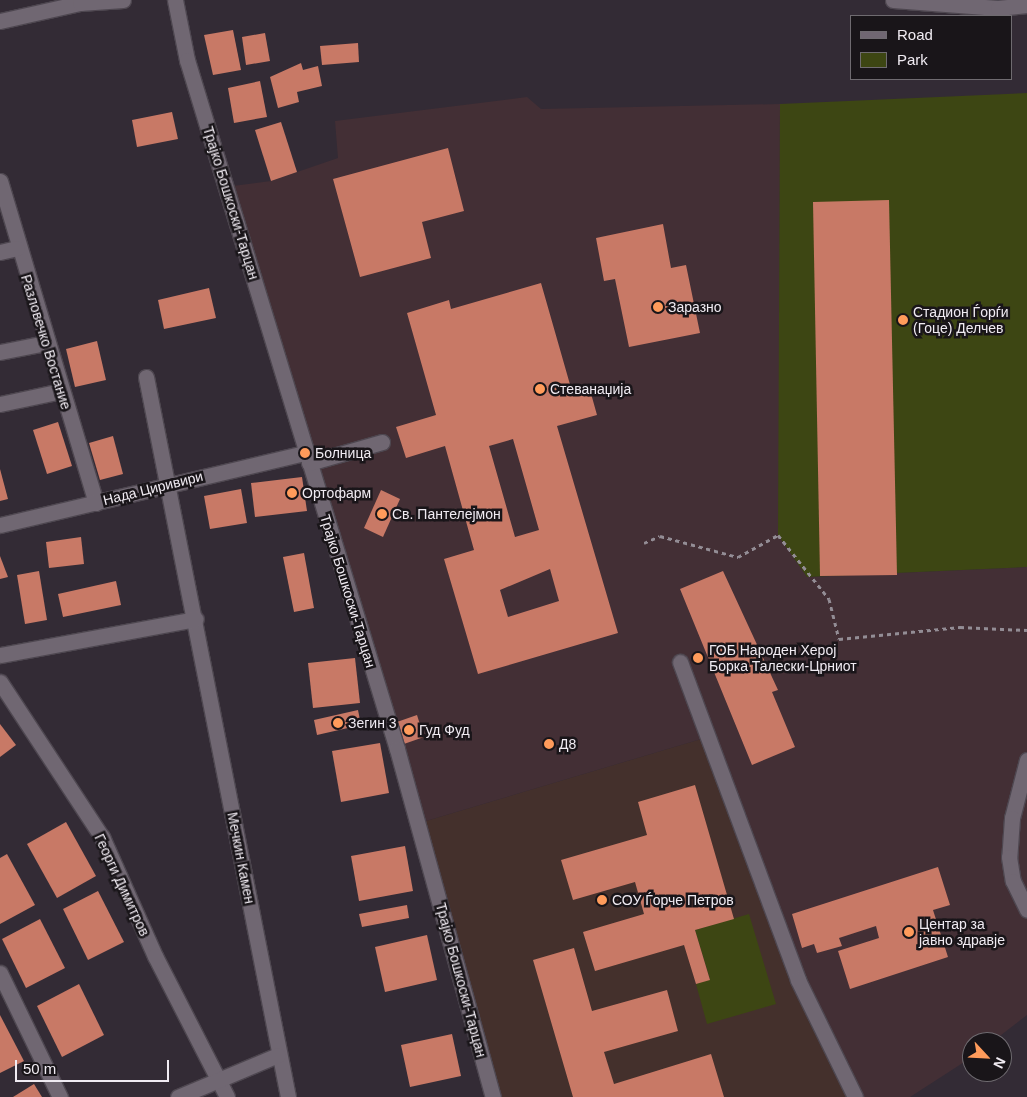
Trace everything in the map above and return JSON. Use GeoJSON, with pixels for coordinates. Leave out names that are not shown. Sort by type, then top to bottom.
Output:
{"type":"FeatureCollection","features":[{"type":"Feature","properties":{"kind":"street"},"geometry":{"type":"LineString","coordinates":[[0,21],[80,2],[124,0]]}},
{"type":"Feature","properties":{"kind":"street","name":"Трајко Бошкоски-Тарцан"},"geometry":{"type":"LineString","coordinates":[[175,0],[186,60],[419,823],[493,1097]]}},
{"type":"Feature","properties":{"kind":"street"},"geometry":{"type":"LineString","coordinates":[[893,0],[998,8],[1027,5]]}},
{"type":"Feature","properties":{"kind":"street","name":"Разловечко Востание"},"geometry":{"type":"LineString","coordinates":[[0,181],[17,248],[96,502]]}},
{"type":"Feature","properties":{"kind":"street"},"geometry":{"type":"LineString","coordinates":[[0,252],[17,248]]}},
{"type":"Feature","properties":{"kind":"street"},"geometry":{"type":"LineString","coordinates":[[0,352],[46,343]]}},
{"type":"Feature","properties":{"kind":"street"},"geometry":{"type":"LineString","coordinates":[[146,377],[170,483]]}},
{"type":"Feature","properties":{"kind":"street"},"geometry":{"type":"LineString","coordinates":[[0,404],[61,391]]}},
{"type":"Feature","properties":{"kind":"street","name":"Нада Циривири"},"geometry":{"type":"LineString","coordinates":[[0,525],[170,483],[382,442]]}},
{"type":"Feature","properties":{"kind":"street","name":"Мечкин Камен"},"geometry":{"type":"LineString","coordinates":[[170,483],[278,1055],[288,1097]]}},
{"type":"Feature","properties":{"kind":"street"},"geometry":{"type":"LineString","coordinates":[[0,655],[196,619]]}},
{"type":"Feature","properties":{"kind":"street"},"geometry":{"type":"LineString","coordinates":[[680,662],[798,980],[855,1097]]}},
{"type":"Feature","properties":{"kind":"street","name":"Георги Димитров"},"geometry":{"type":"LineString","coordinates":[[0,682],[102,837],[154,956],[227,1097]]}},
{"type":"Feature","properties":{"kind":"street"},"geometry":{"type":"LineString","coordinates":[[1027,760],[1012,818],[1009,857],[1013,881],[1027,910]]}},
{"type":"Feature","properties":{"kind":"street"},"geometry":{"type":"LineString","coordinates":[[0,973],[60,1097]]}},
{"type":"Feature","properties":{"kind":"street"},"geometry":{"type":"LineString","coordinates":[[178,1097],[278,1055]]}},
{"type":"Feature","properties":{"kind":"path"},"geometry":{"type":"LineString","coordinates":[[644,543],[660,536],[738,557],[778,536],[829,599],[839,639],[960,627],[1027,630]]}},
{"type":"Feature","properties":{"kind":"shaded area","name":"ГОБ Народен Херој Борка Талески-Црниот"},"geometry":{"type":"Polygon","coordinates":[[[527,97],[541,109],[780,104],[779,536],[807,577],[1027,567],[1027,1015],[1005,1032],[962,1032],[962,1063],[910,1097],[852,1097],[701,739],[419,823],[225,187],[271,181],[338,158],[335,121],[527,97]]]}},
{"type":"Feature","properties":{"kind":"shaded area","name":"СОУ Ѓорче Петров"},"geometry":{"type":"Polygon","coordinates":[[[701,739],[852,1097],[493,1097],[419,823],[701,739]]]}},
{"type":"Feature","properties":{"kind":"green space","name":"Стадион Ѓорѓи (Гоце) Делчев"},"geometry":{"type":"Polygon","coordinates":[[[1027,93],[1027,567],[807,577],[778,535],[780,104],[1027,93]]]}},
{"type":"Feature","properties":{"kind":"green space"},"geometry":{"type":"Polygon","coordinates":[[[749,914],[776,1004],[707,1024],[696,984],[710,979],[695,930],[749,914]]]}},
{"type":"Feature","properties":{"kind":"building"},"geometry":{"type":"Polygon","coordinates":[[[233,30],[241,70],[213,75],[204,35],[233,30]]]}},
{"type":"Feature","properties":{"kind":"building"},"geometry":{"type":"Polygon","coordinates":[[[265,33],[270,61],[246,65],[242,37],[265,33]]]}},
{"type":"Feature","properties":{"kind":"building"},"geometry":{"type":"Polygon","coordinates":[[[358,43],[359,62],[322,65],[320,46],[358,43]]]}},
{"type":"Feature","properties":{"kind":"building"},"geometry":{"type":"Polygon","coordinates":[[[301,63],[303,70],[318,66],[322,86],[297,92],[299,102],[278,108],[270,77],[301,63]]]}},
{"type":"Feature","properties":{"kind":"building"},"geometry":{"type":"Polygon","coordinates":[[[260,81],[267,117],[234,123],[228,88],[260,81]]]}},
{"type":"Feature","properties":{"kind":"building"},"geometry":{"type":"Polygon","coordinates":[[[172,112],[178,139],[137,147],[132,120],[172,112]]]}},
{"type":"Feature","properties":{"kind":"building"},"geometry":{"type":"Polygon","coordinates":[[[281,122],[297,172],[271,181],[255,130],[281,122]]]}},
{"type":"Feature","properties":{"kind":"building"},"geometry":{"type":"Polygon","coordinates":[[[448,148],[464,211],[422,222],[431,258],[360,277],[333,179],[448,148]]]}},
{"type":"Feature","properties":{"kind":"building"},"geometry":{"type":"Polygon","coordinates":[[[889,200],[897,575],[820,576],[813,202],[889,200]]]}},
{"type":"Feature","properties":{"kind":"building","name":"Заразно"},"geometry":{"type":"Polygon","coordinates":[[[663,224],[671,268],[686,265],[700,333],[629,347],[615,279],[604,281],[596,238],[663,224]]]}},
{"type":"Feature","properties":{"kind":"building"},"geometry":{"type":"Polygon","coordinates":[[[541,283],[573,395],[590,390],[597,415],[557,426],[618,633],[478,674],[444,559],[474,550],[445,446],[406,458],[396,427],[436,415],[407,313],[449,300],[451,309],[541,283]],[[513,439],[489,446],[515,537],[539,530],[513,439]],[[550,569],[500,590],[508,617],[559,601],[550,569]]]}},
{"type":"Feature","properties":{"kind":"building"},"geometry":{"type":"Polygon","coordinates":[[[209,288],[216,318],[164,329],[158,300],[209,288]]]}},
{"type":"Feature","properties":{"kind":"building"},"geometry":{"type":"Polygon","coordinates":[[[97,341],[106,380],[75,387],[66,349],[97,341]]]}},
{"type":"Feature","properties":{"kind":"building"},"geometry":{"type":"Polygon","coordinates":[[[58,422],[72,466],[47,474],[33,430],[58,422]]]}},
{"type":"Feature","properties":{"kind":"building"},"geometry":{"type":"Polygon","coordinates":[[[113,436],[123,474],[100,480],[89,443],[113,436]]]}},
{"type":"Feature","properties":{"kind":"building"},"geometry":{"type":"Polygon","coordinates":[[[0,469],[8,499],[0,501],[0,469]]]}},
{"type":"Feature","properties":{"kind":"building"},"geometry":{"type":"Polygon","coordinates":[[[302,477],[307,511],[255,517],[251,483],[302,477]]]}},
{"type":"Feature","properties":{"kind":"building"},"geometry":{"type":"Polygon","coordinates":[[[241,489],[247,523],[210,529],[204,496],[241,489]]]}},
{"type":"Feature","properties":{"kind":"building","name":"Св. Пантелејмон"},"geometry":{"type":"Polygon","coordinates":[[[381,490],[400,499],[383,537],[364,528],[381,490]]]}},
{"type":"Feature","properties":{"kind":"building"},"geometry":{"type":"Polygon","coordinates":[[[81,537],[84,564],[49,568],[46,542],[81,537]]]}},
{"type":"Feature","properties":{"kind":"building"},"geometry":{"type":"Polygon","coordinates":[[[304,553],[314,608],[294,612],[283,557],[304,553]]]}},
{"type":"Feature","properties":{"kind":"building"},"geometry":{"type":"Polygon","coordinates":[[[0,556],[8,577],[0,579],[0,556]]]}},
{"type":"Feature","properties":{"kind":"building"},"geometry":{"type":"Polygon","coordinates":[[[39,571],[47,620],[25,624],[17,575],[39,571]]]}},
{"type":"Feature","properties":{"kind":"building"},"geometry":{"type":"Polygon","coordinates":[[[723,571],[778,690],[772,692],[795,747],[752,765],[680,589],[723,571]]]}},
{"type":"Feature","properties":{"kind":"building"},"geometry":{"type":"Polygon","coordinates":[[[116,581],[121,605],[63,617],[58,594],[116,581]]]}},
{"type":"Feature","properties":{"kind":"building"},"geometry":{"type":"Polygon","coordinates":[[[355,658],[360,703],[313,708],[308,663],[355,658]]]}},
{"type":"Feature","properties":{"kind":"building","name":"Зегин 3"},"geometry":{"type":"Polygon","coordinates":[[[358,710],[361,725],[317,735],[314,720],[358,710]]]}},
{"type":"Feature","properties":{"kind":"building","name":"Гуд Фуд"},"geometry":{"type":"Polygon","coordinates":[[[417,715],[424,737],[401,745],[394,723],[417,715]]]}},
{"type":"Feature","properties":{"kind":"building"},"geometry":{"type":"Polygon","coordinates":[[[0,724],[16,745],[0,757],[0,724]]]}},
{"type":"Feature","properties":{"kind":"building"},"geometry":{"type":"Polygon","coordinates":[[[380,743],[389,793],[341,802],[332,751],[380,743]]]}},
{"type":"Feature","properties":{"kind":"building"},"geometry":{"type":"Polygon","coordinates":[[[695,785],[734,919],[695,930],[710,980],[696,984],[684,945],[595,971],[583,932],[644,914],[635,882],[573,900],[561,860],[647,835],[638,802],[695,785]]]}},
{"type":"Feature","properties":{"kind":"building"},"geometry":{"type":"Polygon","coordinates":[[[66,822],[96,876],[57,898],[27,844],[66,822]]]}},
{"type":"Feature","properties":{"kind":"building"},"geometry":{"type":"Polygon","coordinates":[[[405,846],[413,891],[359,901],[351,856],[405,846]]]}},
{"type":"Feature","properties":{"kind":"building"},"geometry":{"type":"Polygon","coordinates":[[[7,854],[35,905],[0,924],[0,858],[7,854]]]}},
{"type":"Feature","properties":{"kind":"building","name":"Центар за јавно здравје"},"geometry":{"type":"Polygon","coordinates":[[[938,867],[950,905],[933,910],[948,957],[850,989],[838,951],[879,938],[876,926],[839,938],[842,946],[817,953],[814,944],[802,948],[792,914],[938,867]]]}},
{"type":"Feature","properties":{"kind":"building"},"geometry":{"type":"Polygon","coordinates":[[[98,891],[124,942],[88,960],[63,909],[98,891]]]}},
{"type":"Feature","properties":{"kind":"building"},"geometry":{"type":"Polygon","coordinates":[[[407,905],[409,918],[362,927],[359,914],[407,905]]]}},
{"type":"Feature","properties":{"kind":"building"},"geometry":{"type":"Polygon","coordinates":[[[40,919],[65,968],[26,988],[2,939],[40,919]]]}},
{"type":"Feature","properties":{"kind":"building"},"geometry":{"type":"Polygon","coordinates":[[[427,935],[437,980],[385,992],[375,947],[427,935]]]}},
{"type":"Feature","properties":{"kind":"building"},"geometry":{"type":"Polygon","coordinates":[[[574,948],[592,1011],[667,990],[678,1031],[604,1052],[614,1084],[711,1054],[724,1097],[573,1097],[533,960],[574,948]]]}},
{"type":"Feature","properties":{"kind":"building"},"geometry":{"type":"Polygon","coordinates":[[[79,984],[104,1035],[62,1057],[37,1006],[79,984]]]}},
{"type":"Feature","properties":{"kind":"building"},"geometry":{"type":"Polygon","coordinates":[[[0,1015],[24,1061],[0,1073],[0,1015]]]}},
{"type":"Feature","properties":{"kind":"building"},"geometry":{"type":"Polygon","coordinates":[[[452,1034],[461,1076],[410,1087],[401,1045],[452,1034]]]}},
{"type":"Feature","properties":{"kind":"building"},"geometry":{"type":"Polygon","coordinates":[[[34,1084],[42,1097],[13,1097],[34,1084]]]}},
{"type":"Feature","properties":{"kind":"place","name":"Заразно"},"geometry":{"type":"Point","coordinates":[658,307]}},
{"type":"Feature","properties":{"kind":"place","name":"Стадион Ѓорѓи (Гоце) Делчев"},"geometry":{"type":"Point","coordinates":[903,320]}},
{"type":"Feature","properties":{"kind":"place","name":"Стеванаџија"},"geometry":{"type":"Point","coordinates":[540,389]}},
{"type":"Feature","properties":{"kind":"place","name":"Болница"},"geometry":{"type":"Point","coordinates":[305,453]}},
{"type":"Feature","properties":{"kind":"place","name":"Ортофарм"},"geometry":{"type":"Point","coordinates":[292,493]}},
{"type":"Feature","properties":{"kind":"place","name":"Св. Пантелејмон"},"geometry":{"type":"Point","coordinates":[382,514]}},
{"type":"Feature","properties":{"kind":"place","name":"ГОБ Народен Херој Борка Талески-Црниот"},"geometry":{"type":"Point","coordinates":[698,658]}},
{"type":"Feature","properties":{"kind":"place","name":"Зегин 3"},"geometry":{"type":"Point","coordinates":[338,723]}},
{"type":"Feature","properties":{"kind":"place","name":"Гуд Фуд"},"geometry":{"type":"Point","coordinates":[409,730]}},
{"type":"Feature","properties":{"kind":"place","name":"Д8"},"geometry":{"type":"Point","coordinates":[549,744]}},
{"type":"Feature","properties":{"kind":"place","name":"СОУ Ѓорче Петров"},"geometry":{"type":"Point","coordinates":[602,900]}},
{"type":"Feature","properties":{"kind":"place","name":"Центар за јавно здравје"},"geometry":{"type":"Point","coordinates":[909,932]}}]}
